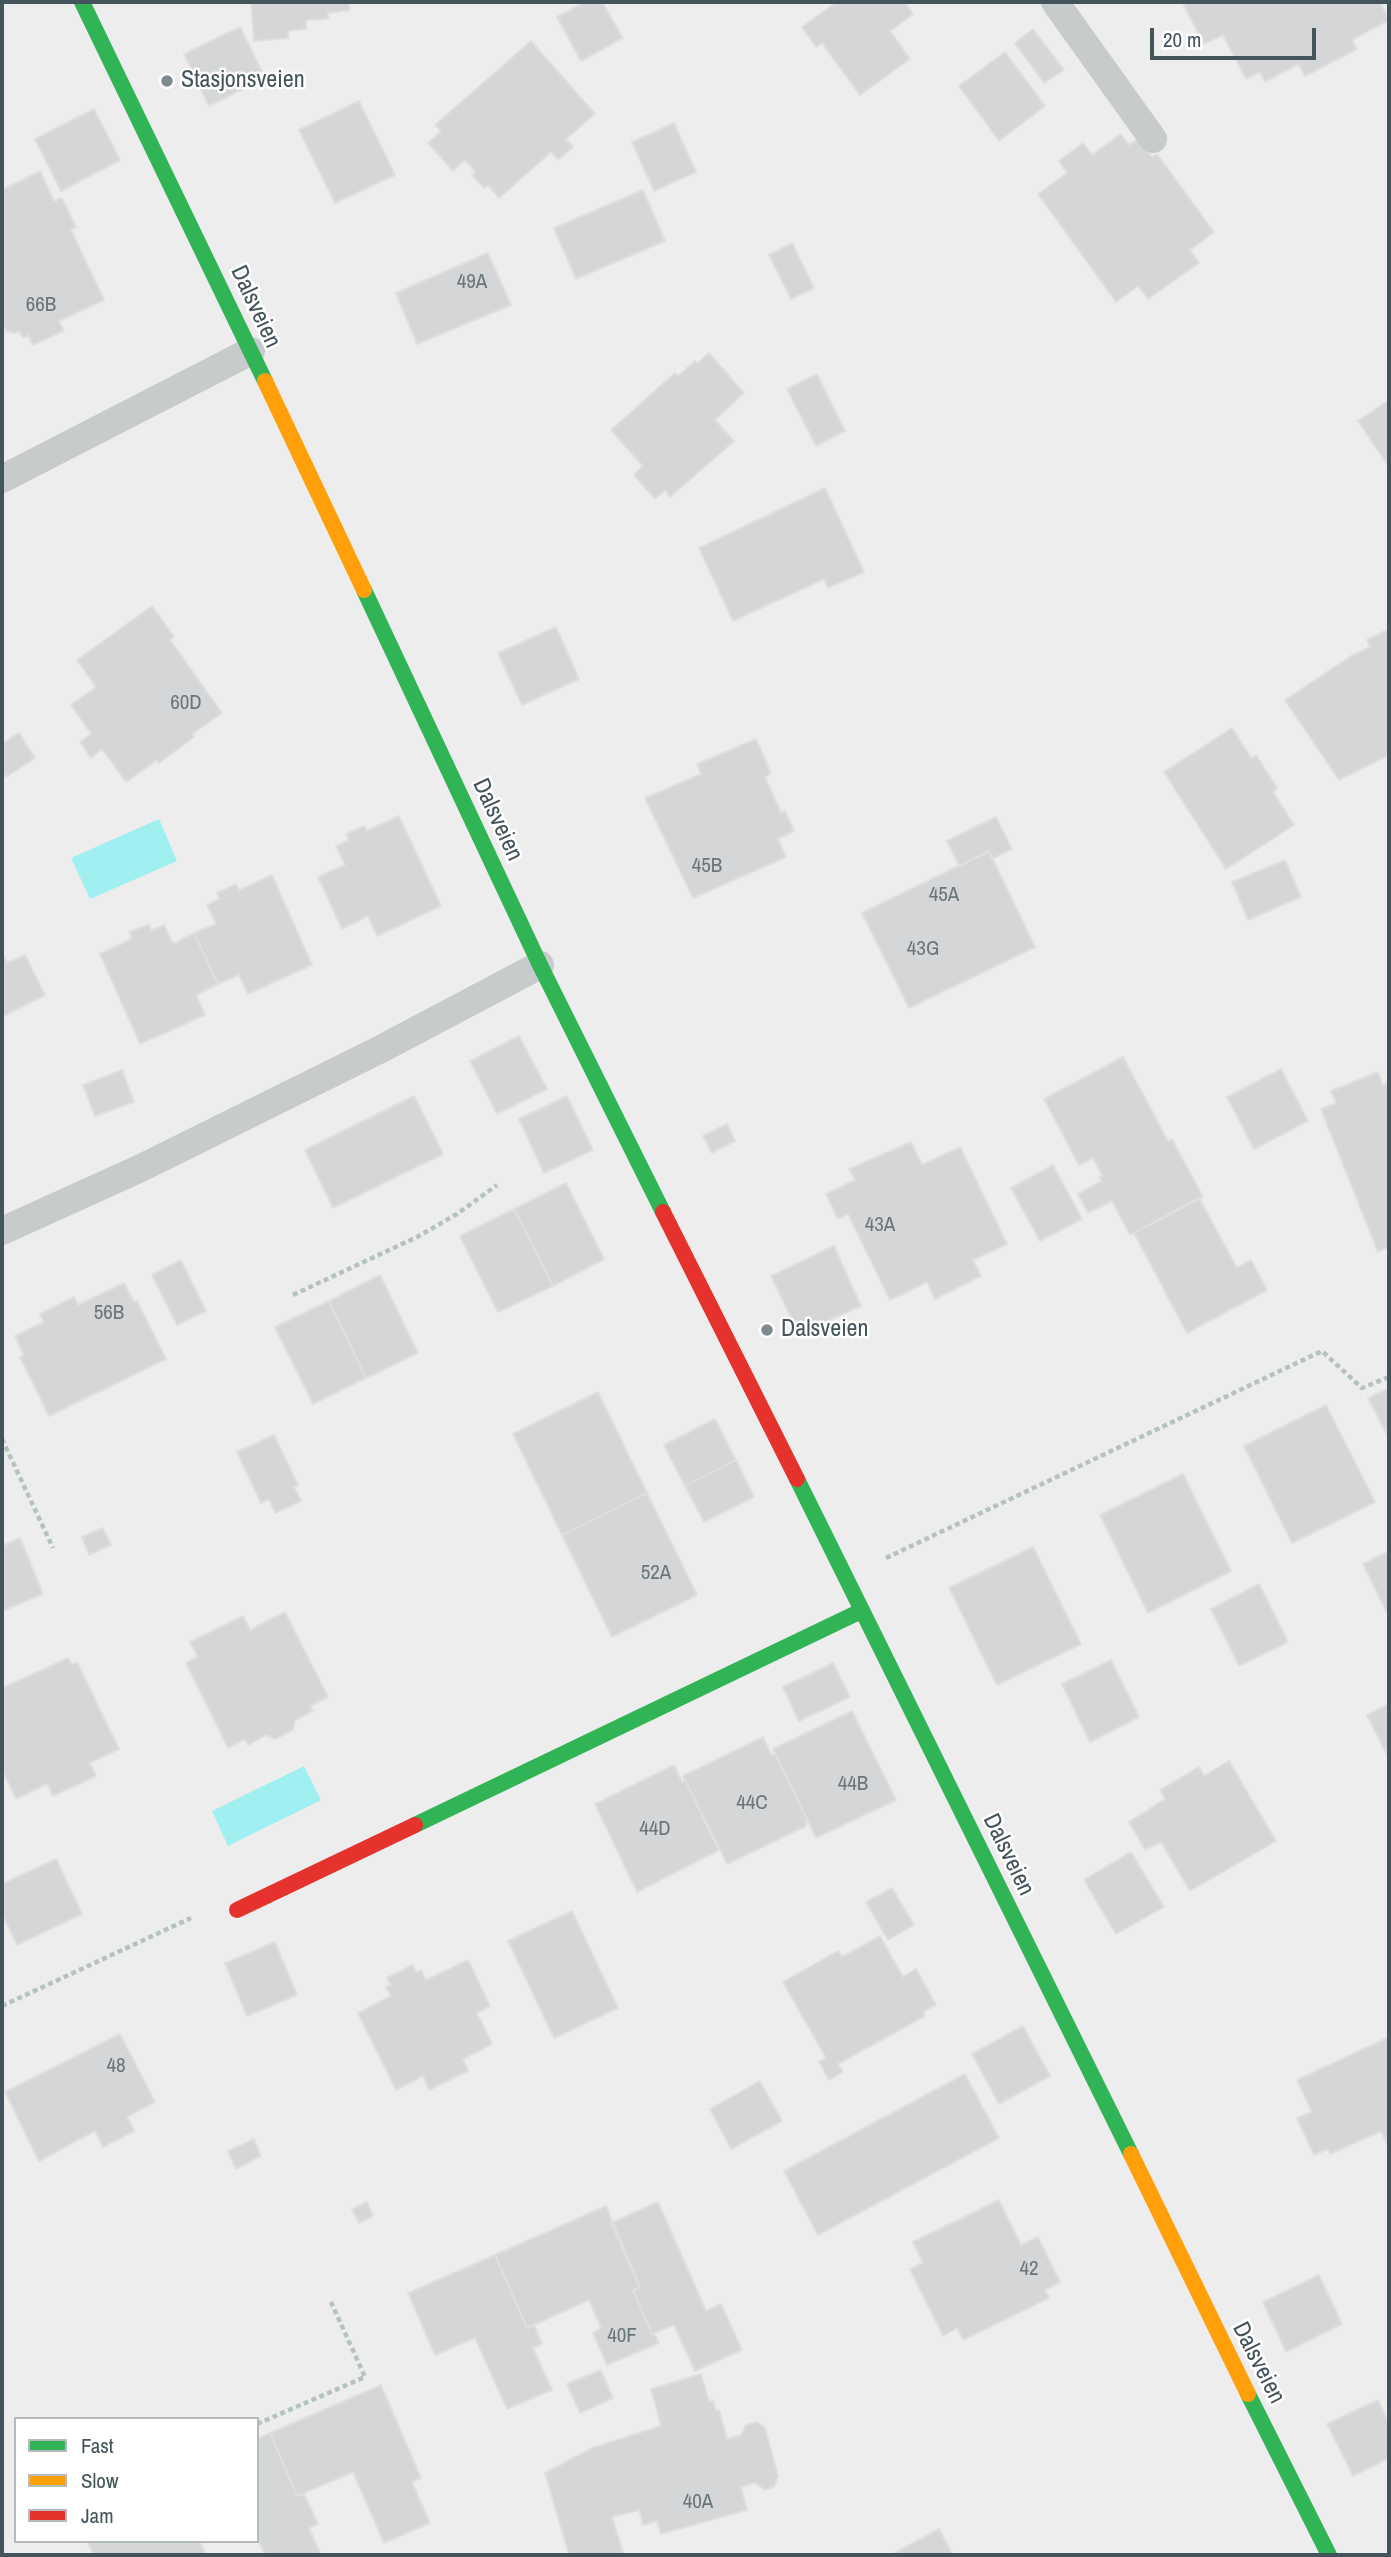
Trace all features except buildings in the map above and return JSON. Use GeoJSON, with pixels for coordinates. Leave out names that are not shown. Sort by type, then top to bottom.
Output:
{"type":"FeatureCollection","features":[{"type":"Feature","properties":{"kind":"street","name":"Dalsveien"},"geometry":{"type":"LineString","coordinates":[[82,2],[251,351],[540,965],[1329,2555]]}},
{"type":"Feature","properties":{"kind":"street"},"geometry":{"type":"LineString","coordinates":[[237,1910],[861,1611]]}},
{"type":"Feature","properties":{"kind":"lane"},"geometry":{"type":"LineString","coordinates":[[1055,2],[1153,139]]}},
{"type":"Feature","properties":{"kind":"lane"},"geometry":{"type":"LineString","coordinates":[[2,479],[251,351]]}},
{"type":"Feature","properties":{"kind":"lane"},"geometry":{"type":"LineString","coordinates":[[2,1231],[153,1162],[391,1044],[540,965]]}},
{"type":"Feature","properties":{"kind":"path"},"geometry":{"type":"LineString","coordinates":[[293,1296],[417,1237],[457,1214],[497,1185]]}},
{"type":"Feature","properties":{"kind":"path"},"geometry":{"type":"LineString","coordinates":[[877,1562],[1322,1351],[1362,1388],[1389,1377]]}},
{"type":"Feature","properties":{"kind":"path"},"geometry":{"type":"LineString","coordinates":[[2,1439],[53,1548]]}},
{"type":"Feature","properties":{"kind":"path"},"geometry":{"type":"LineString","coordinates":[[2,2006],[196,1916],[237,1910]]}},
{"type":"Feature","properties":{"kind":"path"},"geometry":{"type":"LineString","coordinates":[[259,2423],[365,2377],[331,2302]]}},
{"type":"Feature","properties":{"kind":"water"},"geometry":{"type":"Polygon","coordinates":[[[159,819],[177,861],[90,899],[71,858],[159,819]]]}},
{"type":"Feature","properties":{"kind":"water"},"geometry":{"type":"Polygon","coordinates":[[[304,1766],[321,1800],[228,1846],[212,1811],[304,1766]]]}},
{"type":"Feature","properties":{"kind":"traffic: fast"},"geometry":{"type":"LineString","coordinates":[[82,2],[265,381]]}},
{"type":"Feature","properties":{"kind":"traffic: fast"},"geometry":{"type":"LineString","coordinates":[[364,590],[540,965],[663,1212]]}},
{"type":"Feature","properties":{"kind":"traffic: fast"},"geometry":{"type":"LineString","coordinates":[[797,1479],[1131,2154]]}},
{"type":"Feature","properties":{"kind":"traffic: fast"},"geometry":{"type":"LineString","coordinates":[[415,1825],[861,1611]]}},
{"type":"Feature","properties":{"kind":"traffic: fast"},"geometry":{"type":"LineString","coordinates":[[1248,2394],[1329,2555]]}},
{"type":"Feature","properties":{"kind":"traffic: slow"},"geometry":{"type":"LineString","coordinates":[[265,381],[364,590]]}},
{"type":"Feature","properties":{"kind":"traffic: slow"},"geometry":{"type":"LineString","coordinates":[[1131,2154],[1248,2394]]}},
{"type":"Feature","properties":{"kind":"traffic: jam"},"geometry":{"type":"LineString","coordinates":[[663,1212],[797,1479]]}},
{"type":"Feature","properties":{"kind":"traffic: jam"},"geometry":{"type":"LineString","coordinates":[[237,1910],[415,1825]]}},
{"type":"Feature","properties":{"kind":"place","name":"Stasjonsveien"},"geometry":{"type":"Point","coordinates":[167,81]}},
{"type":"Feature","properties":{"kind":"place","name":"Dalsveien"},"geometry":{"type":"Point","coordinates":[767,1330]}}]}
